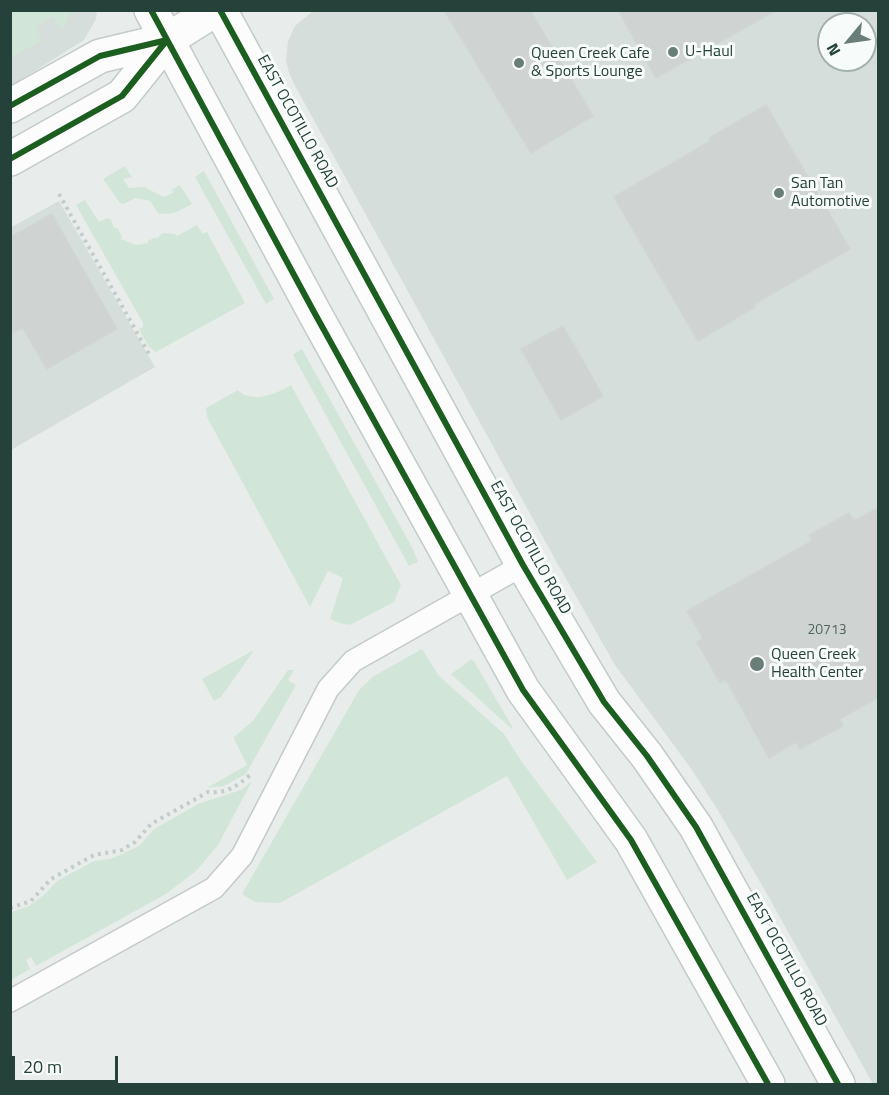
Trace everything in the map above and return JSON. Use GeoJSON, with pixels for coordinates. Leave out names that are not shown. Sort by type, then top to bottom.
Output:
{"type":"FeatureCollection","features":[{"type":"Feature","properties":{"kind":"main road"},"geometry":{"type":"LineString","coordinates":[[151,10],[308,302],[523,690],[631,840],[768,1084]]}},
{"type":"Feature","properties":{"kind":"main road"},"geometry":{"type":"LineString","coordinates":[[10,106],[100,56],[167,40],[215,10]]}},
{"type":"Feature","properties":{"kind":"main road","name":"EAST OCOTILLO ROAD"},"geometry":{"type":"LineString","coordinates":[[220,10],[523,566],[604,702],[647,756],[696,827],[838,1084]]}},
{"type":"Feature","properties":{"kind":"main road"},"geometry":{"type":"LineString","coordinates":[[10,159],[122,96],[167,40]]}},
{"type":"Feature","properties":{"kind":"lane"},"geometry":{"type":"LineString","coordinates":[[10,1001],[214,888],[242,856],[328,689],[353,661],[523,566]]}},
{"type":"Feature","properties":{"kind":"path"},"geometry":{"type":"LineString","coordinates":[[59,194],[149,354]]}},
{"type":"Feature","properties":{"kind":"path"},"geometry":{"type":"LineString","coordinates":[[10,908],[31,901],[51,879],[94,855],[122,850],[135,842],[151,824],[208,792],[218,793],[235,787],[251,774]]}},
{"type":"Feature","properties":{"kind":"shaded area"},"geometry":{"type":"Polygon","coordinates":[[[11,11],[97,11],[96,19],[84,40],[11,86],[11,11]]]}},
{"type":"Feature","properties":{"kind":"shaded area"},"geometry":{"type":"Polygon","coordinates":[[[313,11],[878,11],[878,1084],[873,1084],[719,812],[692,770],[615,665],[556,561],[294,84],[286,60],[288,41],[295,26],[313,11]]]}},
{"type":"Feature","properties":{"kind":"shaded area"},"geometry":{"type":"Polygon","coordinates":[[[59,201],[155,367],[11,450],[10,228],[59,201]]]}},
{"type":"Feature","properties":{"kind":"green space"},"geometry":{"type":"Polygon","coordinates":[[[11,10],[71,11],[61,29],[53,16],[35,27],[42,40],[11,58],[11,10]]]}},
{"type":"Feature","properties":{"kind":"green space"},"geometry":{"type":"Polygon","coordinates":[[[125,166],[132,177],[123,179],[129,188],[144,187],[164,197],[174,192],[171,190],[180,185],[192,204],[167,214],[158,213],[150,201],[135,198],[124,204],[120,203],[103,179],[125,166]]]}},
{"type":"Feature","properties":{"kind":"green space"},"geometry":{"type":"Polygon","coordinates":[[[204,171],[274,299],[266,304],[195,177],[204,171]]]}},
{"type":"Feature","properties":{"kind":"green space"},"geometry":{"type":"Polygon","coordinates":[[[85,200],[99,222],[108,218],[122,236],[121,239],[136,245],[148,243],[163,233],[177,236],[197,225],[203,234],[207,232],[245,303],[156,352],[149,347],[139,329],[143,327],[143,323],[76,205],[85,200]]]}},
{"type":"Feature","properties":{"kind":"green space"},"geometry":{"type":"Polygon","coordinates":[[[302,349],[413,549],[418,562],[409,566],[295,359],[293,354],[302,349]]]}},
{"type":"Feature","properties":{"kind":"green space"},"geometry":{"type":"Polygon","coordinates":[[[291,385],[401,585],[394,602],[350,625],[330,619],[343,578],[328,571],[310,607],[207,417],[206,408],[238,390],[243,394],[257,397],[279,392],[291,385]]]}},
{"type":"Feature","properties":{"kind":"green space"},"geometry":{"type":"Polygon","coordinates":[[[422,649],[439,676],[504,734],[522,762],[597,862],[567,880],[507,776],[280,903],[255,902],[242,894],[359,690],[374,676],[422,649]]]}},
{"type":"Feature","properties":{"kind":"green space"},"geometry":{"type":"Polygon","coordinates":[[[252,651],[221,697],[214,701],[202,679],[252,651]]]}},
{"type":"Feature","properties":{"kind":"green space"},"geometry":{"type":"Polygon","coordinates":[[[472,659],[513,728],[512,729],[451,674],[472,659]]]}},
{"type":"Feature","properties":{"kind":"green space"},"geometry":{"type":"Polygon","coordinates":[[[288,670],[294,670],[288,680],[296,685],[246,774],[224,786],[207,788],[247,765],[234,737],[253,721],[288,670]]]}},
{"type":"Feature","properties":{"kind":"green space"},"geometry":{"type":"Polygon","coordinates":[[[252,781],[218,845],[196,871],[166,894],[36,966],[31,957],[26,960],[30,969],[11,980],[11,912],[29,906],[57,881],[94,861],[111,859],[139,846],[154,829],[200,803],[241,790],[252,781]]]}},
{"type":"Feature","properties":{"kind":"building","name":"Queen Creek Cafe & Sports Lounge"},"geometry":{"type":"Polygon","coordinates":[[[444,10],[530,10],[593,116],[531,153],[444,10]]]}},
{"type":"Feature","properties":{"kind":"building","name":"U-Haul"},"geometry":{"type":"Polygon","coordinates":[[[618,10],[777,10],[656,78],[618,10]]]}},
{"type":"Feature","properties":{"kind":"building"},"geometry":{"type":"Polygon","coordinates":[[[766,105],[850,249],[753,305],[755,307],[698,341],[614,197],[710,141],[709,138],[766,105]]]}},
{"type":"Feature","properties":{"kind":"building"},"geometry":{"type":"Polygon","coordinates":[[[52,214],[117,329],[47,369],[23,328],[10,334],[10,237],[52,214]]]}},
{"type":"Feature","properties":{"kind":"building"},"geometry":{"type":"Polygon","coordinates":[[[563,326],[603,396],[561,420],[521,349],[563,326]]]}},
{"type":"Feature","properties":{"kind":"building"},"geometry":{"type":"Polygon","coordinates":[[[879,507],[879,697],[840,719],[843,726],[800,749],[796,742],[769,758],[726,680],[720,683],[697,642],[703,639],[687,611],[812,541],[809,535],[849,513],[854,521],[879,507]]]}},
{"type":"Feature","properties":{"kind":"cycle path"},"geometry":{"type":"LineString","coordinates":[[151,10],[314,312],[523,690],[631,840],[768,1084]]}},
{"type":"Feature","properties":{"kind":"cycle path"},"geometry":{"type":"LineString","coordinates":[[220,10],[523,565],[604,702],[647,756],[696,827],[838,1084]]}},
{"type":"Feature","properties":{"kind":"cycle path"},"geometry":{"type":"LineString","coordinates":[[10,106],[100,56],[167,40]]}},
{"type":"Feature","properties":{"kind":"cycle path"},"geometry":{"type":"LineString","coordinates":[[10,159],[122,96],[167,40]]}},
{"type":"Feature","properties":{"kind":"place","name":"U-Haul"},"geometry":{"type":"Point","coordinates":[673,52]}},
{"type":"Feature","properties":{"kind":"place","name":"Queen Creek Cafe & Sports Lounge"},"geometry":{"type":"Point","coordinates":[519,63]}},
{"type":"Feature","properties":{"kind":"place","name":"San Tan Automotive"},"geometry":{"type":"Point","coordinates":[779,193]}},
{"type":"Feature","properties":{"kind":"place","name":"Queen Creek Health Center"},"geometry":{"type":"Point","coordinates":[757,664]}}]}
